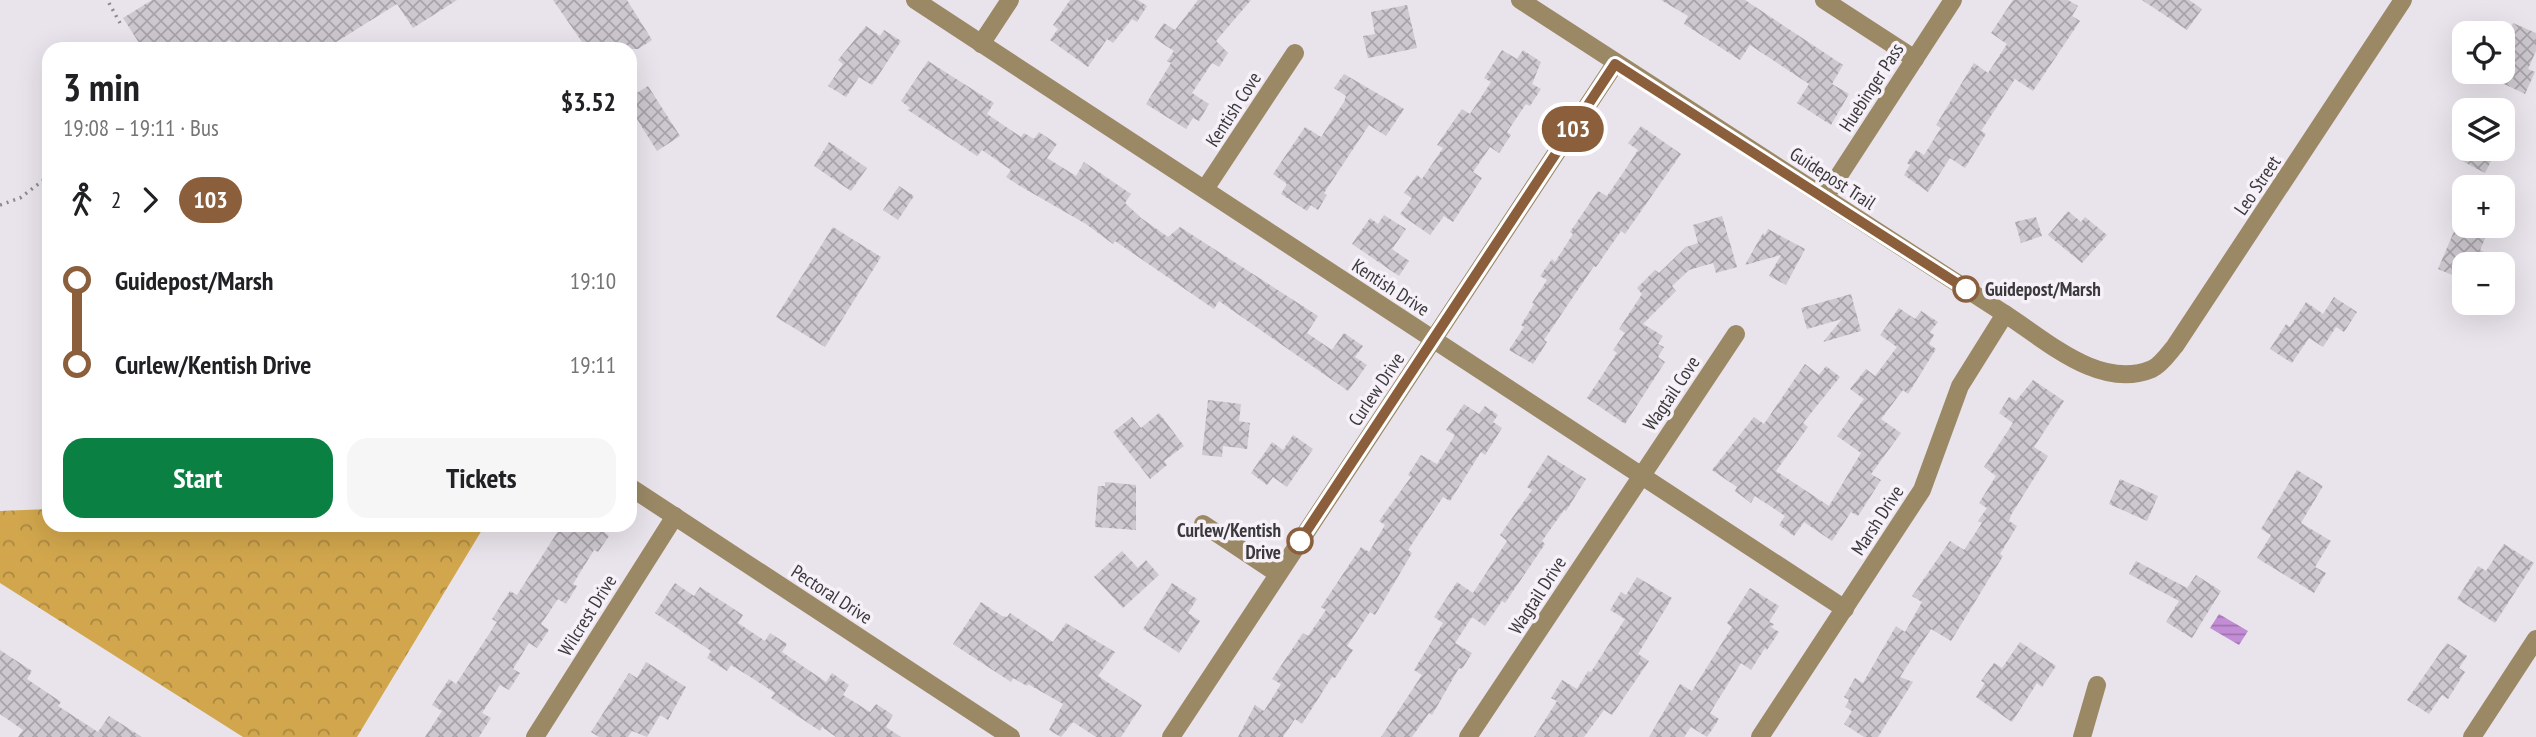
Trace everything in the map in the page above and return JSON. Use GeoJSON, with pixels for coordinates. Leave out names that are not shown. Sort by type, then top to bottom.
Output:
{"type":"FeatureCollection","features":[{"type":"Feature","properties":{"kind":"street","name":"Kentish Drive"},"geometry":{"type":"LineString","coordinates":[[915,0],[1844,609]]}},
{"type":"Feature","properties":{"kind":"street"},"geometry":{"type":"LineString","coordinates":[[981,44],[1010,0]]}},
{"type":"Feature","properties":{"kind":"street","name":"Guidepost Trail"},"geometry":{"type":"LineString","coordinates":[[1520,0],[1615,64],[2081,362],[2108,374],[2131,374]]}},
{"type":"Feature","properties":{"kind":"street"},"geometry":{"type":"LineString","coordinates":[[1824,0],[1915,59]]}},
{"type":"Feature","properties":{"kind":"street","name":"Huebinger Pass"},"geometry":{"type":"LineString","coordinates":[[1825,197],[1953,0]]}},
{"type":"Feature","properties":{"kind":"street","name":"Leo Street"},"geometry":{"type":"LineString","coordinates":[[2131,374],[2154,368],[2175,346],[2403,0]]}},
{"type":"Feature","properties":{"kind":"street","name":"Kentish Cove"},"geometry":{"type":"LineString","coordinates":[[1205,189],[1295,53]]}},
{"type":"Feature","properties":{"kind":"street","name":"Curlew Drive"},"geometry":{"type":"LineString","coordinates":[[1171,737],[1615,64]]}},
{"type":"Feature","properties":{"kind":"street","name":"Marsh Drive"},"geometry":{"type":"LineString","coordinates":[[1760,737],[1922,490],[1960,386],[2005,314]]}},
{"type":"Feature","properties":{"kind":"street","name":"Wagtail Cove"},"geometry":{"type":"LineString","coordinates":[[1641,475],[1736,334]]}},
{"type":"Feature","properties":{"kind":"street","name":"Wagtail Drive"},"geometry":{"type":"LineString","coordinates":[[1468,737],[1641,475]]}},
{"type":"Feature","properties":{"kind":"street","name":"Pectoral Drive"},"geometry":{"type":"LineString","coordinates":[[637,492],[1011,737]]}},
{"type":"Feature","properties":{"kind":"street","name":"Wilcrest Drive"},"geometry":{"type":"LineString","coordinates":[[535,737],[675,516]]}},
{"type":"Feature","properties":{"kind":"street"},"geometry":{"type":"LineString","coordinates":[[1203,524],[1278,574]]}},
{"type":"Feature","properties":{"kind":"street"},"geometry":{"type":"LineString","coordinates":[[2472,737],[2536,639]]}},
{"type":"Feature","properties":{"kind":"street"},"geometry":{"type":"LineString","coordinates":[[2082,737],[2097,685]]}},
{"type":"Feature","properties":{"kind":"path"},"geometry":{"type":"LineString","coordinates":[[109,4],[120,23]]}},
{"type":"Feature","properties":{"kind":"path"},"geometry":{"type":"LineString","coordinates":[[0,205],[20,198],[42,181]]}},
{"type":"Feature","properties":{"kind":"green space"},"geometry":{"type":"Polygon","coordinates":[[[42,509],[42,532],[481,532],[357,737],[243,737],[0,583],[0,511],[42,509]]]}},
{"type":"Feature","properties":{"kind":"shaded area"},"geometry":{"type":"Polygon","coordinates":[[[2219,614],[2248,631],[2239,645],[2210,628],[2219,614]]]}},
{"type":"Feature","properties":{"kind":"building"},"geometry":{"type":"Polygon","coordinates":[[[152,0],[457,0],[413,28],[397,4],[336,42],[138,42],[123,18],[152,0]]]}},
{"type":"Feature","properties":{"kind":"building"},"geometry":{"type":"Polygon","coordinates":[[[553,0],[627,0],[652,40],[638,49],[637,42],[582,42],[553,0]]]}},
{"type":"Feature","properties":{"kind":"building"},"geometry":{"type":"Polygon","coordinates":[[[1070,0],[1138,0],[1147,6],[1137,22],[1132,19],[1113,43],[1107,39],[1088,67],[1050,40],[1058,29],[1053,25],[1070,0]]]}},
{"type":"Feature","properties":{"kind":"building"},"geometry":{"type":"Polygon","coordinates":[[[1198,0],[1251,0],[1216,41],[1228,53],[1219,67],[1212,63],[1192,93],[1209,104],[1199,121],[1193,118],[1186,129],[1146,104],[1171,63],[1167,61],[1174,51],[1154,38],[1164,23],[1175,30],[1198,0]]]}},
{"type":"Feature","properties":{"kind":"building"},"geometry":{"type":"Polygon","coordinates":[[[1661,0],[1745,0],[1843,65],[1832,84],[1849,94],[1831,125],[1797,103],[1809,84],[1750,45],[1740,60],[1684,24],[1688,16],[1661,0]]]}},
{"type":"Feature","properties":{"kind":"building"},"geometry":{"type":"Polygon","coordinates":[[[2013,0],[2068,0],[2078,6],[2072,16],[2080,21],[2033,91],[2015,79],[1981,131],[1986,134],[1965,168],[1950,158],[1928,192],[1904,175],[1910,165],[1907,163],[1916,150],[1924,155],[1941,128],[1936,125],[1974,63],[1988,73],[2007,44],[1991,33],[2013,0]]]}},
{"type":"Feature","properties":{"kind":"building"},"geometry":{"type":"Polygon","coordinates":[[[2142,0],[2189,0],[2202,9],[2187,30],[2142,0]]]}},
{"type":"Feature","properties":{"kind":"building"},"geometry":{"type":"Polygon","coordinates":[[[1407,5],[1417,48],[1368,58],[1363,36],[1375,34],[1371,12],[1407,5]]]}},
{"type":"Feature","properties":{"kind":"building"},"geometry":{"type":"Polygon","coordinates":[[[2515,24],[2536,33],[2536,51],[2528,69],[2535,72],[2525,94],[2504,84],[2515,84],[2515,24]]]}},
{"type":"Feature","properties":{"kind":"building"},"geometry":{"type":"Polygon","coordinates":[[[866,26],[880,36],[884,30],[901,41],[872,85],[859,77],[846,97],[828,86],[843,64],[838,60],[866,26]]]}},
{"type":"Feature","properties":{"kind":"building"},"geometry":{"type":"Polygon","coordinates":[[[1502,50],[1517,59],[1523,50],[1541,62],[1532,84],[1541,89],[1530,106],[1526,104],[1507,132],[1511,135],[1499,153],[1490,147],[1473,172],[1482,178],[1453,222],[1444,216],[1430,235],[1400,214],[1412,198],[1404,193],[1417,175],[1422,179],[1443,148],[1437,145],[1462,109],[1470,114],[1491,82],[1484,78],[1502,50]]]}},
{"type":"Feature","properties":{"kind":"building"},"geometry":{"type":"Polygon","coordinates":[[[928,61],[994,103],[987,114],[1021,137],[1024,133],[1034,139],[1039,132],[1057,144],[1047,158],[1076,176],[1084,162],[1131,194],[1125,203],[1168,237],[1180,227],[1318,316],[1307,333],[1332,350],[1344,333],[1363,346],[1355,357],[1367,365],[1348,391],[1219,301],[1214,309],[1115,241],[1113,244],[1086,224],[1006,177],[1011,170],[982,150],[977,156],[908,110],[910,108],[901,101],[928,61]]]}},
{"type":"Feature","properties":{"kind":"building"},"geometry":{"type":"Polygon","coordinates":[[[1344,74],[1404,109],[1386,136],[1369,125],[1324,193],[1327,195],[1318,210],[1311,205],[1307,211],[1281,194],[1287,184],[1273,174],[1305,127],[1321,137],[1344,102],[1346,96],[1334,88],[1344,74]]]}},
{"type":"Feature","properties":{"kind":"building"},"geometry":{"type":"Polygon","coordinates":[[[648,86],[680,136],[657,151],[637,119],[637,93],[648,86]]]}},
{"type":"Feature","properties":{"kind":"building"},"geometry":{"type":"Polygon","coordinates":[[[1641,126],[1681,154],[1625,234],[1621,231],[1596,267],[1594,266],[1544,340],[1547,342],[1533,364],[1509,350],[1524,327],[1521,325],[1534,304],[1532,303],[1547,280],[1540,276],[1552,259],[1555,262],[1573,234],[1570,232],[1598,191],[1607,196],[1629,164],[1638,150],[1628,143],[1641,126]]]}},
{"type":"Feature","properties":{"kind":"building"},"geometry":{"type":"Polygon","coordinates":[[[829,142],[867,168],[851,191],[814,166],[829,142]]]}},
{"type":"Feature","properties":{"kind":"building"},"geometry":{"type":"Polygon","coordinates":[[[2462,161],[2491,161],[2485,173],[2462,161]]]}},
{"type":"Feature","properties":{"kind":"building"},"geometry":{"type":"Polygon","coordinates":[[[899,186],[914,196],[898,220],[883,210],[899,186]]]}},
{"type":"Feature","properties":{"kind":"building"},"geometry":{"type":"Polygon","coordinates":[[[2068,211],[2081,222],[2085,217],[2107,235],[2082,263],[2048,235],[2068,211]]]}},
{"type":"Feature","properties":{"kind":"building"},"geometry":{"type":"Polygon","coordinates":[[[1384,215],[1406,229],[1392,249],[1409,261],[1399,276],[1352,244],[1370,218],[1378,224],[1384,215]]]}},
{"type":"Feature","properties":{"kind":"building"},"geometry":{"type":"Polygon","coordinates":[[[1722,216],[1737,267],[1716,273],[1713,263],[1689,270],[1672,286],[1676,291],[1643,324],[1663,336],[1658,344],[1664,347],[1658,357],[1665,362],[1625,424],[1587,398],[1617,353],[1613,350],[1625,333],[1619,329],[1642,294],[1637,288],[1655,270],[1659,273],[1686,247],[1698,243],[1693,225],[1722,216]]]}},
{"type":"Feature","properties":{"kind":"building"},"geometry":{"type":"Polygon","coordinates":[[[2036,217],[2042,236],[2021,243],[2015,222],[2036,217]]]}},
{"type":"Feature","properties":{"kind":"building"},"geometry":{"type":"Polygon","coordinates":[[[833,227],[881,257],[825,347],[776,317],[833,227]]]}},
{"type":"Feature","properties":{"kind":"building"},"geometry":{"type":"Polygon","coordinates":[[[1768,229],[1805,249],[1786,285],[1769,276],[1781,255],[1745,265],[1768,229]]]}},
{"type":"Feature","properties":{"kind":"building"},"geometry":{"type":"Polygon","coordinates":[[[2452,236],[2485,238],[2480,250],[2485,252],[2452,252],[2452,275],[2438,269],[2452,236]]]}},
{"type":"Feature","properties":{"kind":"building"},"geometry":{"type":"Polygon","coordinates":[[[1851,294],[1861,331],[1823,342],[1842,319],[1807,329],[1801,308],[1851,294]]]}},
{"type":"Feature","properties":{"kind":"building"},"geometry":{"type":"Polygon","coordinates":[[[2334,297],[2357,312],[2344,332],[2336,327],[2323,347],[2309,338],[2292,363],[2270,349],[2286,324],[2290,327],[2306,302],[2323,314],[2334,297]]]}},
{"type":"Feature","properties":{"kind":"building"},"geometry":{"type":"Polygon","coordinates":[[[1899,308],[1915,319],[1921,311],[1938,322],[1930,332],[1934,335],[1929,344],[1936,349],[1908,394],[1903,390],[1881,419],[1901,433],[1871,474],[1881,480],[1858,516],[1851,512],[1832,541],[1804,522],[1794,536],[1779,525],[1785,516],[1755,496],[1751,503],[1735,491],[1737,487],[1712,470],[1754,417],[1764,424],[1805,364],[1819,375],[1826,366],[1840,377],[1803,423],[1808,427],[1776,471],[1829,506],[1861,453],[1837,436],[1864,399],[1850,389],[1866,369],[1875,376],[1897,347],[1880,335],[1899,308]]]}},
{"type":"Feature","properties":{"kind":"building"},"geometry":{"type":"Polygon","coordinates":[[[2033,380],[2064,401],[2034,447],[2048,456],[2011,515],[2009,521],[2017,526],[2000,554],[2003,556],[1951,641],[1931,629],[1900,677],[1913,682],[1878,737],[1864,737],[1844,724],[1852,711],[1845,707],[1849,700],[1844,697],[1855,678],[1863,683],[1896,626],[1905,632],[1922,602],[1912,596],[1950,541],[1964,550],[1982,523],[1978,521],[1987,508],[1979,503],[1996,476],[1984,467],[2013,423],[1999,413],[2009,397],[2016,401],[2033,380]]]}},
{"type":"Feature","properties":{"kind":"building"},"geometry":{"type":"Polygon","coordinates":[[[1208,400],[1241,404],[1239,421],[1250,423],[1247,449],[1223,446],[1222,457],[1202,455],[1208,400]]]}},
{"type":"Feature","properties":{"kind":"building"},"geometry":{"type":"Polygon","coordinates":[[[1464,404],[1479,414],[1485,406],[1498,415],[1493,422],[1502,428],[1485,455],[1481,452],[1450,501],[1443,497],[1408,550],[1412,553],[1375,615],[1370,612],[1347,646],[1353,650],[1335,678],[1332,677],[1302,724],[1295,719],[1283,737],[1238,737],[1255,705],[1264,711],[1281,684],[1272,679],[1303,633],[1308,636],[1326,610],[1321,607],[1361,547],[1369,552],[1385,525],[1379,521],[1411,477],[1408,475],[1421,455],[1437,464],[1455,435],[1446,430],[1464,404]]]}},
{"type":"Feature","properties":{"kind":"building"},"geometry":{"type":"Polygon","coordinates":[[[1159,413],[1184,446],[1164,461],[1167,465],[1150,479],[1113,432],[1132,417],[1141,428],[1159,413]]]}},
{"type":"Feature","properties":{"kind":"building"},"geometry":{"type":"Polygon","coordinates":[[[1293,435],[1313,449],[1287,487],[1273,477],[1267,485],[1251,473],[1272,442],[1283,450],[1293,435]]]}},
{"type":"Feature","properties":{"kind":"building"},"geometry":{"type":"Polygon","coordinates":[[[1548,455],[1586,479],[1566,511],[1564,510],[1542,541],[1545,544],[1505,603],[1502,601],[1485,626],[1472,617],[1455,643],[1472,653],[1462,669],[1459,668],[1432,715],[1429,713],[1412,737],[1381,737],[1422,675],[1414,670],[1443,623],[1434,617],[1457,582],[1473,593],[1507,541],[1500,535],[1532,490],[1527,487],[1548,455]]]}},
{"type":"Feature","properties":{"kind":"building"},"geometry":{"type":"Polygon","coordinates":[[[2297,470],[2323,486],[2301,523],[2331,541],[2315,567],[2326,573],[2314,593],[2257,558],[2271,535],[2261,529],[2297,470]]]}},
{"type":"Feature","properties":{"kind":"building"},"geometry":{"type":"Polygon","coordinates":[[[2120,479],[2158,496],[2147,521],[2109,504],[2120,479]]]}},
{"type":"Feature","properties":{"kind":"building"},"geometry":{"type":"Polygon","coordinates":[[[1105,482],[1136,485],[1136,530],[1095,527],[1098,486],[1105,486],[1105,482]]]}},
{"type":"Feature","properties":{"kind":"building"},"geometry":{"type":"Polygon","coordinates":[[[558,532],[604,532],[609,536],[598,552],[594,550],[573,584],[577,586],[566,604],[558,599],[541,624],[549,630],[537,648],[529,643],[513,669],[520,673],[509,690],[500,685],[482,713],[491,718],[479,737],[425,737],[442,711],[432,705],[449,679],[456,684],[497,622],[492,619],[510,591],[517,595],[558,532]]]}},
{"type":"Feature","properties":{"kind":"building"},"geometry":{"type":"Polygon","coordinates":[[[2504,544],[2534,563],[2495,623],[2457,599],[2478,566],[2486,571],[2504,544]]]}},
{"type":"Feature","properties":{"kind":"building"},"geometry":{"type":"Polygon","coordinates":[[[1122,551],[1138,568],[1146,560],[1159,575],[1123,608],[1094,577],[1122,551]]]}},
{"type":"Feature","properties":{"kind":"building"},"geometry":{"type":"Polygon","coordinates":[[[2136,561],[2187,588],[2196,575],[2221,591],[2192,638],[2166,622],[2179,601],[2129,574],[2136,561]]]}},
{"type":"Feature","properties":{"kind":"building"},"geometry":{"type":"Polygon","coordinates":[[[1637,577],[1672,598],[1638,654],[1649,661],[1612,715],[1604,710],[1584,737],[1534,737],[1557,701],[1551,698],[1562,680],[1577,689],[1588,671],[1591,672],[1625,619],[1610,610],[1621,592],[1626,595],[1637,577]]]}},
{"type":"Feature","properties":{"kind":"building"},"geometry":{"type":"Polygon","coordinates":[[[675,583],[694,596],[700,587],[743,615],[738,623],[765,641],[770,633],[787,644],[782,652],[826,682],[832,673],[849,685],[843,695],[870,712],[876,704],[893,715],[886,727],[901,737],[836,737],[822,727],[820,731],[771,698],[775,693],[752,678],[731,665],[727,671],[707,658],[711,651],[655,613],[675,583]]]}},
{"type":"Feature","properties":{"kind":"building"},"geometry":{"type":"Polygon","coordinates":[[[1172,583],[1197,599],[1188,613],[1200,621],[1179,653],[1143,629],[1172,583]]]}},
{"type":"Feature","properties":{"kind":"building"},"geometry":{"type":"Polygon","coordinates":[[[1750,588],[1779,606],[1769,622],[1774,624],[1771,627],[1779,632],[1767,650],[1765,648],[1751,670],[1741,663],[1710,713],[1719,719],[1707,737],[1691,727],[1684,737],[1649,737],[1680,684],[1692,691],[1732,627],[1727,623],[1750,588]]]}},
{"type":"Feature","properties":{"kind":"building"},"geometry":{"type":"Polygon","coordinates":[[[981,602],[1002,616],[1007,617],[1010,613],[1053,642],[1066,623],[1115,652],[1098,676],[1142,705],[1121,737],[1096,737],[1073,722],[1061,737],[1049,730],[1063,704],[1028,684],[1027,686],[1013,678],[1011,682],[953,644],[981,602]]]}},
{"type":"Feature","properties":{"kind":"building"},"geometry":{"type":"Polygon","coordinates":[[[2020,642],[2056,666],[2042,687],[2037,683],[2012,722],[1976,697],[1985,683],[1981,681],[1994,663],[2002,668],[2020,642]]]}},
{"type":"Feature","properties":{"kind":"building"},"geometry":{"type":"Polygon","coordinates":[[[2447,643],[2467,656],[2459,668],[2465,672],[2448,699],[2442,695],[2429,714],[2407,700],[2447,643]]]}},
{"type":"Feature","properties":{"kind":"building"},"geometry":{"type":"Polygon","coordinates":[[[0,650],[32,671],[27,679],[61,702],[58,706],[98,732],[109,716],[142,737],[18,737],[23,730],[0,714],[0,650]]]}},
{"type":"Feature","properties":{"kind":"building"},"geometry":{"type":"Polygon","coordinates":[[[646,662],[686,687],[668,720],[660,715],[647,737],[632,731],[628,737],[599,737],[591,732],[629,673],[637,678],[646,662]]]}},
{"type":"Feature","properties":{"kind":"bus line","name":"103"},"geometry":{"type":"LineString","coordinates":[[1300,541],[1615,64],[1966,289]]}},
{"type":"Feature","properties":{"kind":"place","name":"Guidepost/Marsh"},"geometry":{"type":"Point","coordinates":[1966,289]}},
{"type":"Feature","properties":{"kind":"place","name":"Curlew/Kentish Drive"},"geometry":{"type":"Point","coordinates":[1300,541]}}]}
